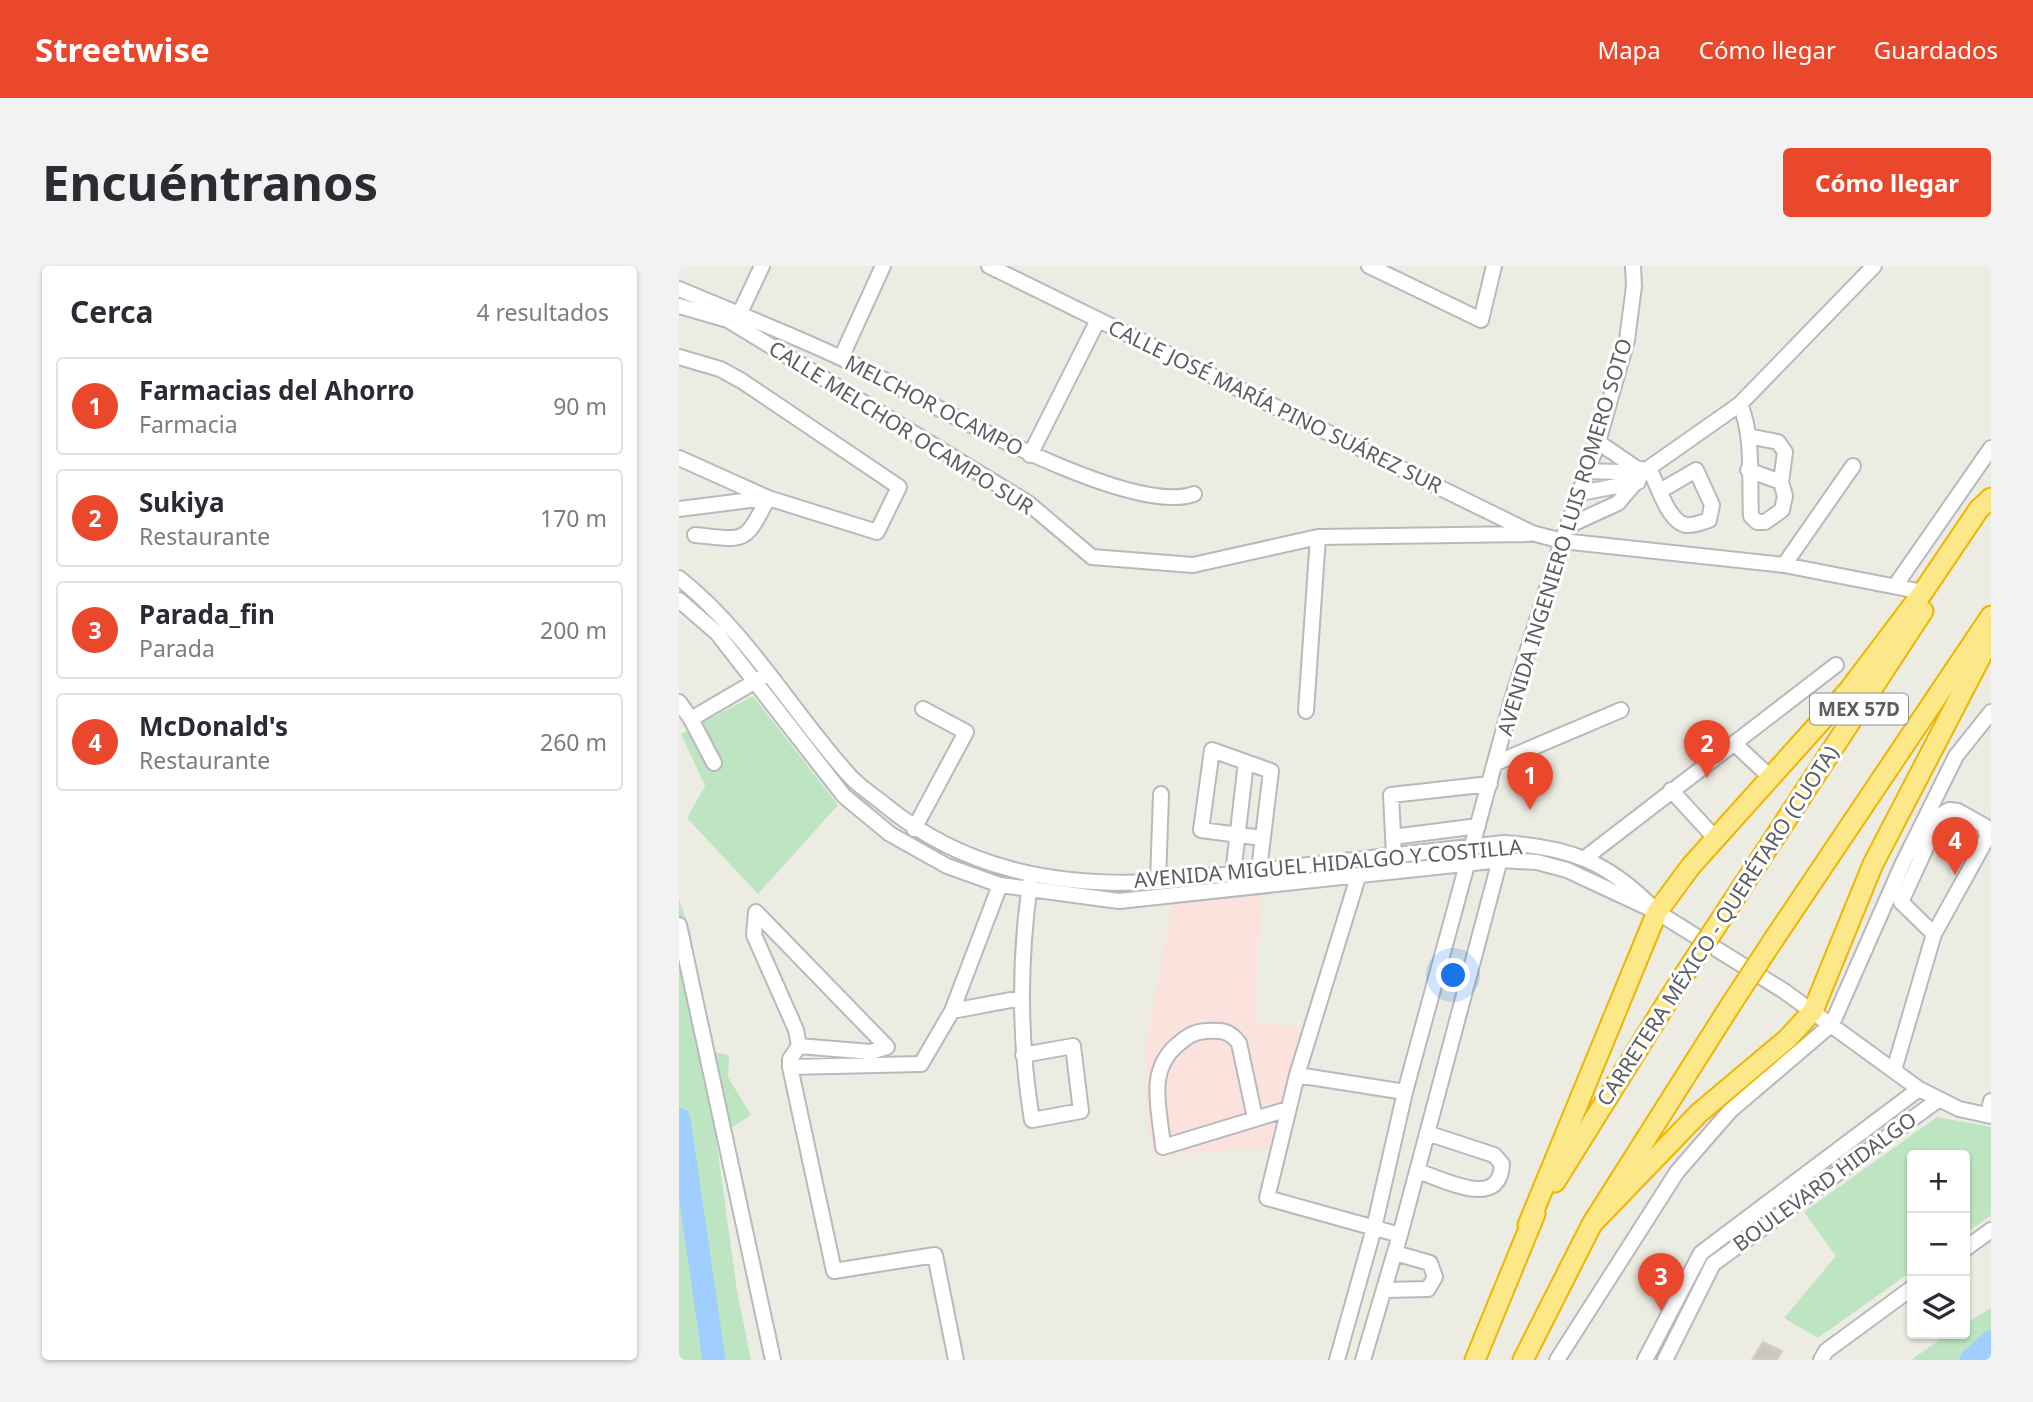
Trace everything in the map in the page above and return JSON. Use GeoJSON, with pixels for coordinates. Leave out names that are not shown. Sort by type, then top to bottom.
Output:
{"type":"FeatureCollection","features":[{"type":"Feature","properties":{"kind":"highway"},"geometry":{"type":"LineString","coordinates":[[1528,1225],[1657,912],[1716,839],[1849,690],[1923,592],[1979,509],[1991,498]]}},
{"type":"Feature","properties":{"kind":"highway","name":"CARRETERA MÉXICO - QUERÉTARO (CUOTA)"},"geometry":{"type":"LineString","coordinates":[[1475,1360],[1528,1225],[1682,978],[1991,508]]}},
{"type":"Feature","properties":{"kind":"highway","name":"MEX 57D"},"geometry":{"type":"LineString","coordinates":[[1523,1360],[1592,1224],[1730,1006],[1991,616]]}},
{"type":"Feature","properties":{"kind":"highway"},"geometry":{"type":"LineString","coordinates":[[1592,1224],[1699,1113],[1787,1038],[1813,1011],[1873,864],[1991,638]]}},
{"type":"Feature","properties":{"kind":"street"},"geometry":{"type":"LineString","coordinates":[[740,315],[762,266]]}},
{"type":"Feature","properties":{"kind":"street"},"geometry":{"type":"LineString","coordinates":[[841,358],[883,266]]}},
{"type":"Feature","properties":{"kind":"street","name":"CALLE JOSÉ MARÍA PINO SUÁREZ SUR"},"geometry":{"type":"LineString","coordinates":[[989,266],[1532,533],[1563,541],[1784,565],[1923,592]]}},
{"type":"Feature","properties":{"kind":"street"},"geometry":{"type":"LineString","coordinates":[[1369,266],[1481,320],[1494,266]]}},
{"type":"Feature","properties":{"kind":"street","name":"AVENIDA INGENIERO LUIS ROMERO SOTO"},"geometry":{"type":"LineString","coordinates":[[1337,1360],[1374,1228],[1405,1092],[1511,703],[1598,442],[1627,340],[1635,286],[1633,266]]}},
{"type":"Feature","properties":{"kind":"street"},"geometry":{"type":"LineString","coordinates":[[1580,492],[1642,472],[1740,404],[1874,266]]}},
{"type":"Feature","properties":{"kind":"street","name":"MELCHOR OCAMPO"},"geometry":{"type":"LineString","coordinates":[[679,289],[841,358],[1030,455],[1137,493],[1180,499],[1194,494]]}},
{"type":"Feature","properties":{"kind":"street","name":"CALLE MELCHOR OCAMPO SUR"},"geometry":{"type":"LineString","coordinates":[[679,306],[728,320],[887,420],[1028,503],[1091,557],[1193,565],[1318,537],[1532,533]]}},
{"type":"Feature","properties":{"kind":"street"},"geometry":{"type":"LineString","coordinates":[[1030,455],[1098,320]]}},
{"type":"Feature","properties":{"kind":"street"},"geometry":{"type":"LineString","coordinates":[[679,357],[720,369],[742,381],[899,487],[877,532],[768,498],[679,458]]}},
{"type":"Feature","properties":{"kind":"street"},"geometry":{"type":"LineString","coordinates":[[1740,404],[1749,425],[1748,436],[1748,470],[1751,516],[1757,522],[1765,522],[1782,510],[1785,496],[1781,482],[1785,452],[1778,442],[1748,436]]}},
{"type":"Feature","properties":{"kind":"street"},"geometry":{"type":"LineString","coordinates":[[1598,442],[1642,472],[1660,491]]}},
{"type":"Feature","properties":{"kind":"street"},"geometry":{"type":"LineString","coordinates":[[1895,586],[1991,448]]}},
{"type":"Feature","properties":{"kind":"street"},"geometry":{"type":"LineString","coordinates":[[1784,565],[1853,466]]}},
{"type":"Feature","properties":{"kind":"street"},"geometry":{"type":"LineString","coordinates":[[1974,473],[1991,466]]}},
{"type":"Feature","properties":{"kind":"street"},"geometry":{"type":"LineString","coordinates":[[1748,470],[1781,482]]}},
{"type":"Feature","properties":{"kind":"street"},"geometry":{"type":"LineString","coordinates":[[1587,471],[1642,472]]}},
{"type":"Feature","properties":{"kind":"street"},"geometry":{"type":"LineString","coordinates":[[1568,526],[1618,503],[1642,472]]}},
{"type":"Feature","properties":{"kind":"street"},"geometry":{"type":"LineString","coordinates":[[679,509],[768,498]]}},
{"type":"Feature","properties":{"kind":"street"},"geometry":{"type":"LineString","coordinates":[[695,535],[737,539],[745,537],[768,498]]}},
{"type":"Feature","properties":{"kind":"street"},"geometry":{"type":"LineString","coordinates":[[1306,711],[1318,537]]}},
{"type":"Feature","properties":{"kind":"street","name":"AVENIDA MIGUEL HIDALGO Y COSTILLA"},"geometry":{"type":"LineString","coordinates":[[679,578],[729,623],[849,776],[914,829],[951,849],[1031,874],[1115,884],[1158,882],[1504,843],[1538,845],[1585,858],[1634,888],[1657,912]]}},
{"type":"Feature","properties":{"kind":"street","name":"AVENIDA MIGUEL HIDALGO Y COSTILLA"},"geometry":{"type":"LineString","coordinates":[[679,600],[717,633],[844,796],[890,834],[947,866],[1000,885],[1029,891],[1119,901],[1467,866],[1500,860],[1537,862],[1567,870],[1657,912],[1813,1011],[1938,1100],[1959,1109],[1990,1111]]}},
{"type":"Feature","properties":{"kind":"street"},"geometry":{"type":"LineString","coordinates":[[1585,858],[1836,665]]}},
{"type":"Feature","properties":{"kind":"street"},"geometry":{"type":"LineString","coordinates":[[691,719],[769,673]]}},
{"type":"Feature","properties":{"kind":"street"},"geometry":{"type":"LineString","coordinates":[[679,702],[691,719],[713,764]]}},
{"type":"Feature","properties":{"kind":"street"},"geometry":{"type":"LineString","coordinates":[[914,829],[966,732],[923,709]]}},
{"type":"Feature","properties":{"kind":"street"},"geometry":{"type":"LineString","coordinates":[[1496,763],[1621,710]]}},
{"type":"Feature","properties":{"kind":"street"},"geometry":{"type":"LineString","coordinates":[[1557,1360],[1677,1172],[1730,1111],[1832,1024],[1903,863],[1956,757],[1991,712]]}},
{"type":"Feature","properties":{"kind":"street"},"geometry":{"type":"LineString","coordinates":[[1735,744],[1771,778]]}},
{"type":"Feature","properties":{"kind":"street"},"geometry":{"type":"LineString","coordinates":[[1258,886],[1271,771],[1212,750],[1201,830],[1262,838]]}},
{"type":"Feature","properties":{"kind":"street"},"geometry":{"type":"LineString","coordinates":[[1233,874],[1235,834],[1246,762]]}},
{"type":"Feature","properties":{"kind":"street"},"geometry":{"type":"LineString","coordinates":[[1394,855],[1391,795],[1490,785]]}},
{"type":"Feature","properties":{"kind":"street"},"geometry":{"type":"LineString","coordinates":[[1671,790],[1716,839]]}},
{"type":"Feature","properties":{"kind":"street"},"geometry":{"type":"LineString","coordinates":[[1158,882],[1161,794]]}},
{"type":"Feature","properties":{"kind":"street"},"geometry":{"type":"LineString","coordinates":[[1894,1070],[1934,934],[1987,838],[1985,826],[1958,811],[1949,810],[1941,815],[1901,902],[1934,934]]}},
{"type":"Feature","properties":{"kind":"street"},"geometry":{"type":"LineString","coordinates":[[1393,837],[1478,827]]}},
{"type":"Feature","properties":{"kind":"street"},"geometry":{"type":"LineString","coordinates":[[1363,1360],[1400,1235],[1504,843]]}},
{"type":"Feature","properties":{"kind":"street"},"geometry":{"type":"LineString","coordinates":[[1023,1055],[1073,1046],[1081,1111],[1032,1120],[1023,1055],[1021,998],[1031,874]]}},
{"type":"Feature","properties":{"kind":"street"},"geometry":{"type":"LineString","coordinates":[[1357,877],[1297,1075],[1267,1198],[1400,1235]]}},
{"type":"Feature","properties":{"kind":"street"},"geometry":{"type":"LineString","coordinates":[[790,1067],[921,1064],[952,1011],[1000,885]]}},
{"type":"Feature","properties":{"kind":"street"},"geometry":{"type":"LineString","coordinates":[[799,1046],[871,1052],[887,1047],[755,912],[754,935],[789,1009],[799,1046],[790,1059],[790,1067],[834,1271],[935,1255],[956,1360]]}},
{"type":"Feature","properties":{"kind":"street"},"geometry":{"type":"LineString","coordinates":[[679,925],[773,1360]]}},
{"type":"Feature","properties":{"kind":"street"},"geometry":{"type":"LineString","coordinates":[[952,1011],[1021,998]]}},
{"type":"Feature","properties":{"kind":"street"},"geometry":{"type":"LineString","coordinates":[[1255,1118],[1239,1043],[1233,1034],[1222,1030],[1192,1032],[1165,1055],[1157,1078],[1163,1147],[1288,1109]]}},
{"type":"Feature","properties":{"kind":"street"},"geometry":{"type":"LineString","coordinates":[[1297,1075],[1405,1092]]}},
{"type":"Feature","properties":{"kind":"street","name":"BOULEVARD HIDALGO"},"geometry":{"type":"LineString","coordinates":[[1650,1358],[1701,1253],[1919,1088]]}},
{"type":"Feature","properties":{"kind":"street","name":"BOULEVARD HIDALGO"},"geometry":{"type":"LineString","coordinates":[[1665,1360],[1713,1264],[1938,1100]]}},
{"type":"Feature","properties":{"kind":"street"},"geometry":{"type":"LineString","coordinates":[[1417,1171],[1480,1191],[1491,1188],[1501,1177],[1502,1164],[1494,1155],[1427,1133]]}},
{"type":"Feature","properties":{"kind":"street"},"geometry":{"type":"LineString","coordinates":[[1805,1173],[1817,1188]]}},
{"type":"Feature","properties":{"kind":"street"},"geometry":{"type":"LineString","coordinates":[[1970,1245],[1991,1230]]}},
{"type":"Feature","properties":{"kind":"street"},"geometry":{"type":"LineString","coordinates":[[1384,1290],[1428,1289],[1435,1277],[1430,1263],[1395,1253]]}},
{"type":"Feature","properties":{"kind":"street"},"geometry":{"type":"LineString","coordinates":[[1821,1360],[1826,1351],[1907,1291]]}},
{"type":"Feature","properties":{"kind":"shaded area"},"geometry":{"type":"Polygon","coordinates":[[[1262,892],[1254,1021],[1305,1029],[1268,1148],[1154,1155],[1146,1116],[1146,1043],[1172,905],[1262,892]]]}},
{"type":"Feature","properties":{"kind":"green space"},"geometry":{"type":"Polygon","coordinates":[[[753,696],[838,805],[758,894],[687,818],[705,786],[681,734],[753,696]]]}},
{"type":"Feature","properties":{"kind":"green space"},"geometry":{"type":"Polygon","coordinates":[[[679,899],[691,934],[699,1049],[729,1055],[728,1077],[751,1115],[716,1138],[737,1291],[751,1360],[679,1360],[679,899]]]}},
{"type":"Feature","properties":{"kind":"green space"},"geometry":{"type":"Polygon","coordinates":[[[1937,1117],[1991,1127],[1991,1215],[1970,1230],[1970,1150],[1907,1150],[1907,1275],[1818,1338],[1784,1318],[1836,1256],[1804,1212],[1937,1117]]]}},
{"type":"Feature","properties":{"kind":"green space"},"geometry":{"type":"Polygon","coordinates":[[[1991,1308],[1991,1360],[1911,1360],[1941,1339],[1970,1339],[1970,1321],[1991,1308]]]}},
{"type":"Feature","properties":{"kind":"building"},"geometry":{"type":"Polygon","coordinates":[[[1763,1342],[1782,1351],[1777,1360],[1752,1360],[1763,1342]]]}},
{"type":"Feature","properties":{"kind":"waterway"},"geometry":{"type":"LineString","coordinates":[[679,1119],[714,1360]]}},
{"type":"Feature","properties":{"kind":"waterway"},"geometry":{"type":"LineString","coordinates":[[1971,1360],[1991,1342]]}},
{"type":"Feature","properties":{"kind":"place","name":"Sukiya"},"geometry":{"type":"Point","coordinates":[1707,778]}},
{"type":"Feature","properties":{"kind":"place","name":"Farmacias del Ahorro"},"geometry":{"type":"Point","coordinates":[1530,810]}},
{"type":"Feature","properties":{"kind":"place","name":"McDonald's"},"geometry":{"type":"Point","coordinates":[1955,875]}},
{"type":"Feature","properties":{"kind":"place","name":"Parada_fin"},"geometry":{"type":"Point","coordinates":[1661,1311]}}]}
